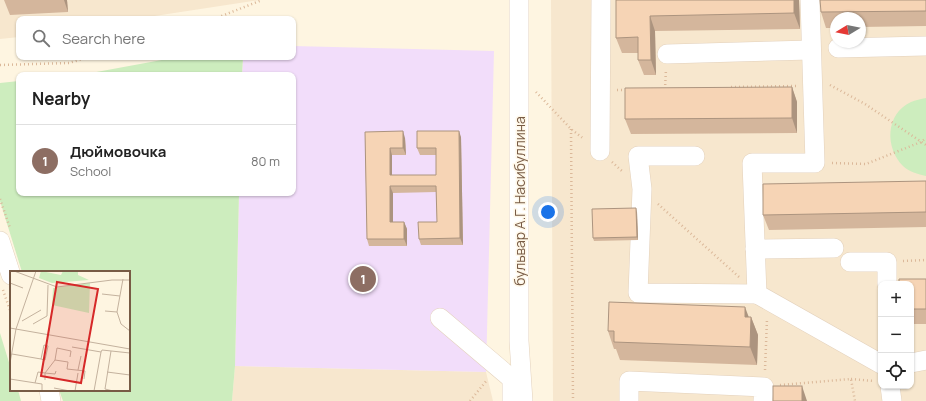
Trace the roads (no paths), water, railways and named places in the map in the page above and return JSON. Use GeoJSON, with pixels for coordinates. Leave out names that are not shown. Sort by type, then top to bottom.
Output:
{"type":"FeatureCollection","features":[{"type":"Feature","properties":{"kind":"street","name":"бульвар А.Г. Насибуллина"},"geometry":{"type":"LineString","coordinates":[[519,0],[519,341],[522,401]]}},
{"type":"Feature","properties":{"kind":"street"},"geometry":{"type":"LineString","coordinates":[[600,151],[601,0]]}},
{"type":"Feature","properties":{"kind":"street"},"geometry":{"type":"LineString","coordinates":[[762,297],[755,249],[752,164],[815,162],[810,0]]}},
{"type":"Feature","properties":{"kind":"street"},"geometry":{"type":"LineString","coordinates":[[866,47],[926,46]]}},
{"type":"Feature","properties":{"kind":"street"},"geometry":{"type":"LineString","coordinates":[[668,54],[811,50]]}},
{"type":"Feature","properties":{"kind":"street"},"geometry":{"type":"LineString","coordinates":[[695,156],[638,156],[642,189],[638,293],[762,297],[878,362]]}},
{"type":"Feature","properties":{"kind":"street"},"geometry":{"type":"LineString","coordinates":[[0,241],[7,280]]}},
{"type":"Feature","properties":{"kind":"street"},"geometry":{"type":"LineString","coordinates":[[755,249],[834,248]]}},
{"type":"Feature","properties":{"kind":"street"},"geometry":{"type":"LineString","coordinates":[[850,262],[887,262],[887,281]]}},
{"type":"Feature","properties":{"kind":"street"},"geometry":{"type":"LineString","coordinates":[[440,318],[512,379],[512,401]]}},
{"type":"Feature","properties":{"kind":"street"},"geometry":{"type":"LineString","coordinates":[[914,362],[926,360]]}},
{"type":"Feature","properties":{"kind":"street"},"geometry":{"type":"LineString","coordinates":[[629,401],[630,381],[764,394]]}},
{"type":"Feature","properties":{"kind":"street"},"geometry":{"type":"LineString","coordinates":[[890,389],[892,401]]}},
{"type":"Feature","properties":{"kind":"street"},"geometry":{"type":"LineString","coordinates":[[49,391],[51,401]]}},
{"type":"Feature","properties":{"kind":"place","name":"Дюймовочка"},"geometry":{"type":"Point","coordinates":[363,279]}}]}
